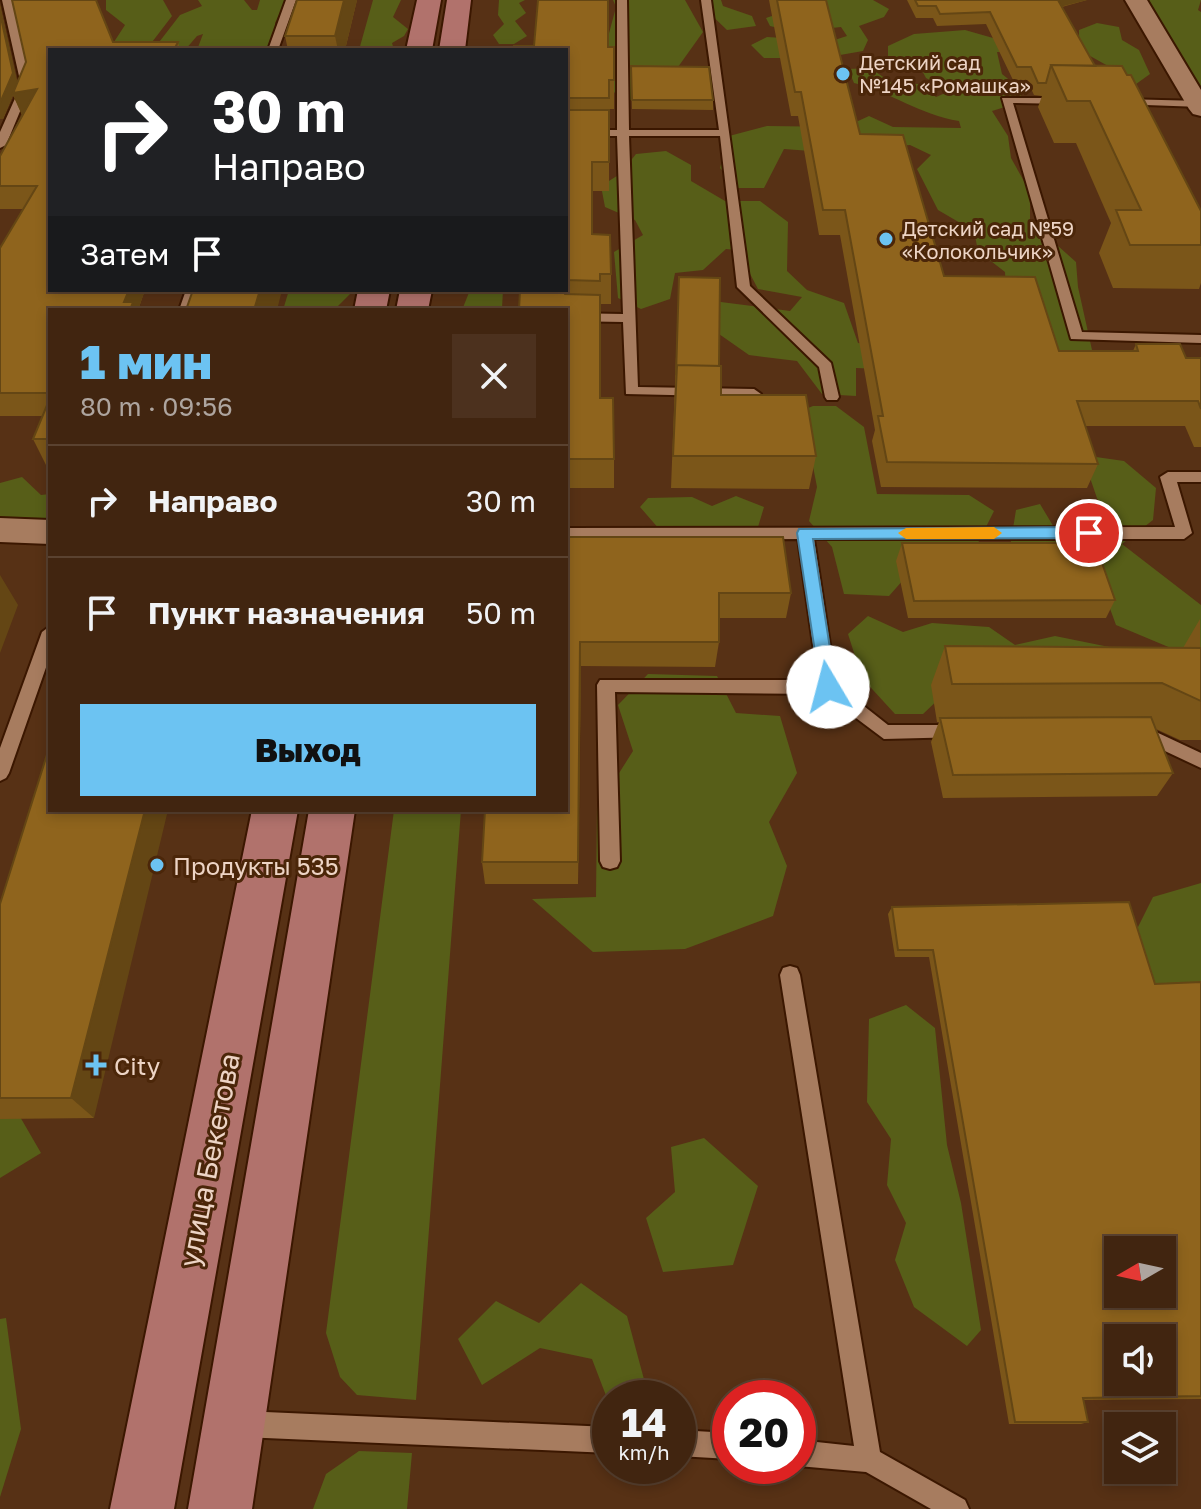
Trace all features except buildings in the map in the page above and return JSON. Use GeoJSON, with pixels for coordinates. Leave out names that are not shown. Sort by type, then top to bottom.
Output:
{"type":"FeatureCollection","features":[{"type":"Feature","properties":{"kind":"main road"},"geometry":{"type":"LineString","coordinates":[[419,48],[429,0]]}},
{"type":"Feature","properties":{"kind":"main road"},"geometry":{"type":"LineString","coordinates":[[452,48],[459,0]]}},
{"type":"Feature","properties":{"kind":"main road","name":"улица Бекетова"},"geometry":{"type":"LineString","coordinates":[[142,1509],[275,812]]}},
{"type":"Feature","properties":{"kind":"main road"},"geometry":{"type":"LineString","coordinates":[[220,1509],[332,812]]}},
{"type":"Feature","properties":{"kind":"street"},"geometry":{"type":"LineString","coordinates":[[1136,0],[1200,106]]}},
{"type":"Feature","properties":{"kind":"street"},"geometry":{"type":"LineString","coordinates":[[0,530],[48,532]]}},
{"type":"Feature","properties":{"kind":"lane"},"geometry":{"type":"LineString","coordinates":[[0,145],[26,85],[7,0]]}},
{"type":"Feature","properties":{"kind":"lane"},"geometry":{"type":"LineString","coordinates":[[274,48],[291,0]]}},
{"type":"Feature","properties":{"kind":"lane"},"geometry":{"type":"LineString","coordinates":[[622,0],[631,391],[754,394]]}},
{"type":"Feature","properties":{"kind":"lane"},"geometry":{"type":"LineString","coordinates":[[706,0],[744,287],[826,366],[832,397]]}},
{"type":"Feature","properties":{"kind":"lane"},"geometry":{"type":"LineString","coordinates":[[1086,102],[1006,100],[1076,336],[1201,339]]}},
{"type":"Feature","properties":{"kind":"lane"},"geometry":{"type":"LineString","coordinates":[[1102,102],[1200,106]]}},
{"type":"Feature","properties":{"kind":"lane"},"geometry":{"type":"LineString","coordinates":[[568,133],[725,133]]}},
{"type":"Feature","properties":{"kind":"lane"},"geometry":{"type":"LineString","coordinates":[[568,317],[630,318]]}},
{"type":"Feature","properties":{"kind":"lane"},"geometry":{"type":"LineString","coordinates":[[568,534],[1184,533],[1168,477],[1201,477]]}},
{"type":"Feature","properties":{"kind":"lane"},"geometry":{"type":"LineString","coordinates":[[805,533],[828,687]]}},
{"type":"Feature","properties":{"kind":"lane"},"geometry":{"type":"LineString","coordinates":[[0,773],[6,736],[48,637]]}},
{"type":"Feature","properties":{"kind":"lane"},"geometry":{"type":"LineString","coordinates":[[610,861],[606,685],[828,687],[884,732],[980,732]]}},
{"type":"Feature","properties":{"kind":"lane"},"geometry":{"type":"LineString","coordinates":[[1123,731],[1139,731],[1201,761]]}},
{"type":"Feature","properties":{"kind":"lane"},"geometry":{"type":"LineString","coordinates":[[790,975],[869,1460]]}},
{"type":"Feature","properties":{"kind":"lane"},"geometry":{"type":"LineString","coordinates":[[233,1423],[592,1439]]}},
{"type":"Feature","properties":{"kind":"lane"},"geometry":{"type":"LineString","coordinates":[[816,1455],[869,1460],[956,1509]]}},
{"type":"Feature","properties":{"kind":"green space"},"geometry":{"type":"Polygon","coordinates":[[[106,0],[163,0],[172,16],[148,48],[102,48],[112,45],[125,25],[106,10],[106,0]]]}},
{"type":"Feature","properties":{"kind":"green space"},"geometry":{"type":"Polygon","coordinates":[[[198,0],[244,0],[252,10],[257,10],[260,0],[286,0],[275,23],[276,48],[198,48],[203,34],[187,48],[155,48],[180,15],[202,6],[198,0]]]}},
{"type":"Feature","properties":{"kind":"green space"},"geometry":{"type":"Polygon","coordinates":[[[373,0],[401,0],[393,17],[408,29],[404,36],[392,43],[393,48],[360,48],[373,0]]]}},
{"type":"Feature","properties":{"kind":"green space"},"geometry":{"type":"Polygon","coordinates":[[[499,0],[525,0],[519,3],[526,13],[515,21],[527,36],[514,44],[499,44],[493,35],[504,24],[498,15],[499,0]]]}},
{"type":"Feature","properties":{"kind":"green space"},"geometry":{"type":"Polygon","coordinates":[[[613,0],[685,0],[703,32],[678,67],[640,102],[617,97],[602,70],[611,56],[607,41],[616,7],[613,0]]]}},
{"type":"Feature","properties":{"kind":"green space"},"geometry":{"type":"Polygon","coordinates":[[[701,0],[721,0],[723,6],[752,16],[756,26],[727,30],[701,5],[701,0]]]}},
{"type":"Feature","properties":{"kind":"green space"},"geometry":{"type":"Polygon","coordinates":[[[819,0],[873,0],[889,9],[884,17],[859,26],[868,40],[863,51],[823,58],[764,58],[751,45],[767,37],[800,39],[819,45],[847,36],[841,27],[795,32],[770,26],[766,18],[819,0]]]}},
{"type":"Feature","properties":{"kind":"green space"},"geometry":{"type":"Polygon","coordinates":[[[1142,0],[1201,0],[1198,10],[1201,12],[1201,108],[1142,0]]]}},
{"type":"Feature","properties":{"kind":"green space"},"geometry":{"type":"Polygon","coordinates":[[[1097,23],[1119,27],[1122,40],[1139,50],[1150,74],[1107,105],[1108,66],[1083,52],[997,52],[1002,74],[1023,91],[1018,103],[992,111],[1008,136],[1011,158],[1030,192],[1030,221],[1076,262],[1078,287],[1092,350],[1052,364],[1006,292],[1005,272],[978,251],[974,231],[938,210],[917,169],[931,155],[910,145],[824,152],[784,149],[764,188],[737,188],[720,168],[729,136],[767,126],[845,127],[869,116],[893,127],[961,128],[959,121],[931,114],[854,83],[848,69],[870,68],[892,83],[919,84],[936,97],[950,91],[926,78],[919,65],[888,61],[888,46],[914,34],[965,30],[1014,44],[1079,41],[1079,30],[1097,23]]]}},
{"type":"Feature","properties":{"kind":"green space"},"geometry":{"type":"Polygon","coordinates":[[[666,151],[691,165],[691,181],[725,201],[760,201],[788,222],[787,271],[807,290],[844,303],[858,343],[893,348],[882,369],[856,368],[856,396],[822,394],[797,361],[749,355],[709,327],[713,301],[790,311],[802,297],[758,289],[748,270],[747,251],[726,249],[703,270],[675,273],[670,299],[641,309],[618,298],[614,252],[643,235],[635,220],[605,207],[601,186],[620,174],[636,154],[666,151]]]}},
{"type":"Feature","properties":{"kind":"green space"},"geometry":{"type":"Polygon","coordinates":[[[288,292],[352,292],[336,308],[284,308],[288,292]]]}},
{"type":"Feature","properties":{"kind":"green space"},"geometry":{"type":"Polygon","coordinates":[[[469,292],[503,292],[502,308],[463,308],[469,292]]]}},
{"type":"Feature","properties":{"kind":"green space"},"geometry":{"type":"Polygon","coordinates":[[[813,406],[836,406],[864,427],[877,494],[969,495],[994,511],[975,549],[926,554],[889,596],[844,594],[832,547],[809,521],[817,487],[805,425],[791,415],[813,406]]]}},
{"type":"Feature","properties":{"kind":"green space"},"geometry":{"type":"Polygon","coordinates":[[[1096,457],[1124,461],[1156,488],[1153,520],[1122,544],[1201,605],[1201,648],[1178,651],[1116,625],[1101,584],[1010,547],[1016,510],[1040,504],[1058,534],[1086,536],[1098,501],[1088,472],[1096,457]]]}},
{"type":"Feature","properties":{"kind":"green space"},"geometry":{"type":"Polygon","coordinates":[[[22,477],[41,495],[48,494],[48,536],[0,536],[0,483],[22,477]]]}},
{"type":"Feature","properties":{"kind":"green space"},"geometry":{"type":"Polygon","coordinates":[[[736,496],[764,507],[755,537],[660,530],[640,507],[648,498],[692,497],[712,506],[736,496]]]}},
{"type":"Feature","properties":{"kind":"green space"},"geometry":{"type":"Polygon","coordinates":[[[868,616],[903,632],[932,623],[989,627],[1015,645],[1055,636],[1129,651],[963,676],[923,714],[895,714],[862,678],[848,634],[868,616]]]}},
{"type":"Feature","properties":{"kind":"green space"},"geometry":{"type":"Polygon","coordinates":[[[648,674],[717,676],[736,713],[780,716],[797,773],[769,822],[787,866],[773,916],[685,949],[593,952],[532,899],[596,897],[597,808],[633,751],[618,705],[648,674]]]}},
{"type":"Feature","properties":{"kind":"green space"},"geometry":{"type":"Polygon","coordinates":[[[394,812],[461,812],[416,1400],[357,1395],[340,1377],[326,1333],[394,812]]]}},
{"type":"Feature","properties":{"kind":"green space"},"geometry":{"type":"Polygon","coordinates":[[[1201,883],[1201,995],[1151,983],[1128,947],[1153,897],[1201,883]]]}},
{"type":"Feature","properties":{"kind":"green space"},"geometry":{"type":"Polygon","coordinates":[[[906,1005],[935,1028],[947,1145],[961,1203],[981,1330],[967,1346],[914,1307],[895,1260],[906,1223],[887,1185],[891,1139],[867,1102],[869,1019],[906,1005]]]}},
{"type":"Feature","properties":{"kind":"green space"},"geometry":{"type":"Polygon","coordinates":[[[19,1115],[41,1153],[0,1178],[0,1119],[19,1115]]]}},
{"type":"Feature","properties":{"kind":"green space"},"geometry":{"type":"Polygon","coordinates":[[[704,1138],[758,1186],[733,1265],[663,1272],[646,1218],[675,1192],[671,1147],[704,1138]]]}},
{"type":"Feature","properties":{"kind":"green space"},"geometry":{"type":"Polygon","coordinates":[[[581,1283],[627,1316],[644,1380],[600,1380],[592,1359],[540,1348],[482,1385],[458,1339],[496,1301],[539,1323],[581,1283]]]}},
{"type":"Feature","properties":{"kind":"green space"},"geometry":{"type":"Polygon","coordinates":[[[6,1318],[21,1429],[0,1497],[0,1319],[6,1318]]]}},
{"type":"Feature","properties":{"kind":"green space"},"geometry":{"type":"Polygon","coordinates":[[[359,1451],[412,1453],[407,1509],[313,1509],[326,1474],[359,1451]]]}},
{"type":"Feature","properties":{"kind":"slow traffic"},"geometry":{"type":"LineString","coordinates":[[906,533],[994,533]]}},
{"type":"Feature","properties":{"kind":"place","name":"Детский сад №145 «Ромашка»"},"geometry":{"type":"Point","coordinates":[843,74]}},
{"type":"Feature","properties":{"kind":"place","name":"Детский сад №59 «Колокольчик»"},"geometry":{"type":"Point","coordinates":[886,239]}},
{"type":"Feature","properties":{"kind":"place","name":"Продукты 535"},"geometry":{"type":"Point","coordinates":[157,865]}},
{"type":"Feature","properties":{"kind":"place","name":"City"},"geometry":{"type":"Point","coordinates":[96,1065]}},
{"type":"Feature","properties":{"kind":"route"},"geometry":{"type":"LineString","coordinates":[[828,687],[805,533],[1089,533]]}}]}
